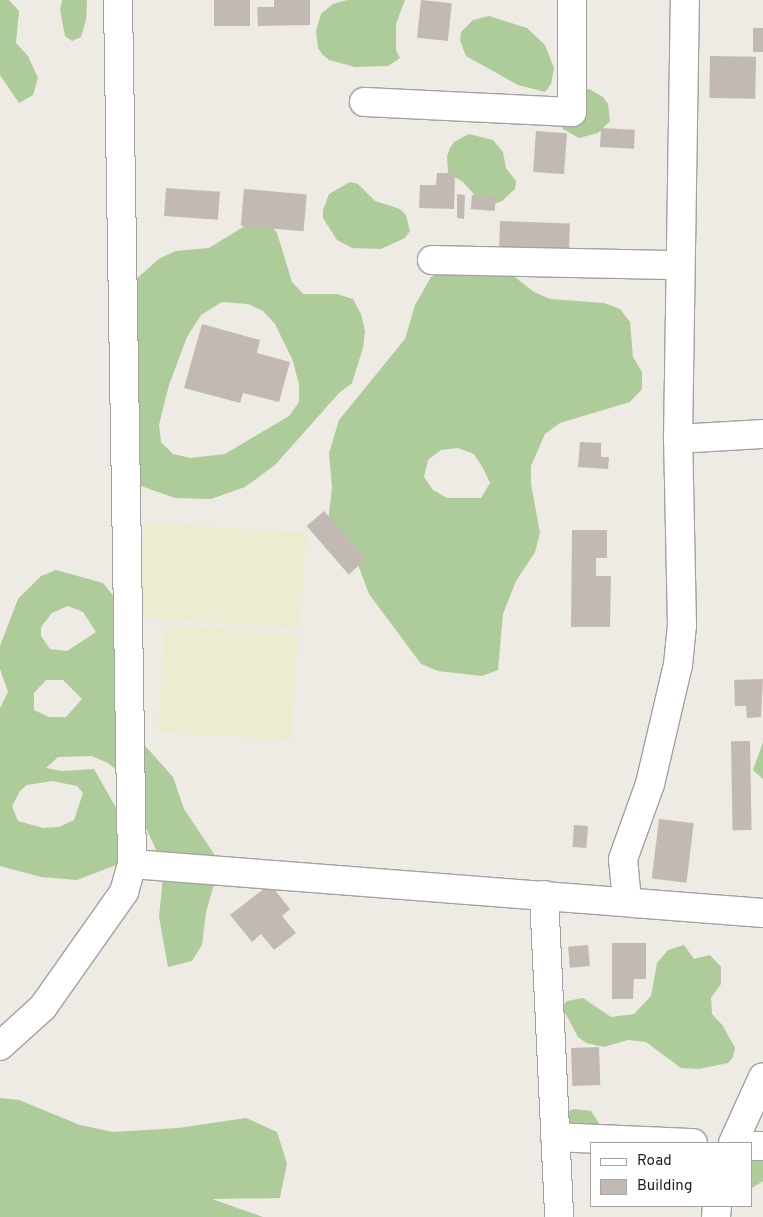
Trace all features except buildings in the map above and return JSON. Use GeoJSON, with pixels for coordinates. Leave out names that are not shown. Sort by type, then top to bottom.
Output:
{"type":"FeatureCollection","features":[{"type":"Feature","properties":{"kind":"street"},"geometry":{"type":"LineString","coordinates":[[0,1046],[43,1007],[124,892],[132,864],[118,0]]}},
{"type":"Feature","properties":{"kind":"street"},"geometry":{"type":"LineString","coordinates":[[364,102],[572,112],[572,0]]}},
{"type":"Feature","properties":{"kind":"street"},"geometry":{"type":"LineString","coordinates":[[627,901],[623,859],[650,784],[678,665],[682,625],[678,439],[685,0]]}},
{"type":"Feature","properties":{"kind":"street"},"geometry":{"type":"LineString","coordinates":[[432,260],[680,264]]}},
{"type":"Feature","properties":{"kind":"street"},"geometry":{"type":"LineString","coordinates":[[678,439],[763,434]]}},
{"type":"Feature","properties":{"kind":"street"},"geometry":{"type":"LineString","coordinates":[[132,864],[763,913]]}},
{"type":"Feature","properties":{"kind":"street"},"geometry":{"type":"LineString","coordinates":[[544,895],[559,1217]]}},
{"type":"Feature","properties":{"kind":"street"},"geometry":{"type":"LineString","coordinates":[[733,1142],[763,1077]]}},
{"type":"Feature","properties":{"kind":"street"},"geometry":{"type":"LineString","coordinates":[[555,1137],[670,1142]]}},
{"type":"Feature","properties":{"kind":"green space"},"geometry":{"type":"Polygon","coordinates":[[[0,0],[9,0],[19,11],[16,43],[28,56],[38,78],[33,95],[19,103],[0,75],[0,0]]]}},
{"type":"Feature","properties":{"kind":"green space"},"geometry":{"type":"Polygon","coordinates":[[[62,0],[87,0],[86,20],[81,37],[72,41],[65,36],[60,10],[62,0]]]}},
{"type":"Feature","properties":{"kind":"green space"},"geometry":{"type":"Polygon","coordinates":[[[347,0],[405,0],[396,24],[396,50],[400,58],[388,66],[355,67],[329,60],[323,55],[318,48],[316,31],[321,14],[333,4],[347,0]]]}},
{"type":"Feature","properties":{"kind":"green space"},"geometry":{"type":"Polygon","coordinates":[[[489,16],[527,28],[545,45],[554,68],[551,84],[545,92],[518,85],[466,56],[460,40],[461,32],[473,20],[489,16]]]}},
{"type":"Feature","properties":{"kind":"green space"},"geometry":{"type":"Polygon","coordinates":[[[589,89],[603,97],[608,104],[610,121],[598,133],[579,138],[563,129],[558,122],[572,94],[589,89]]]}},
{"type":"Feature","properties":{"kind":"green space"},"geometry":{"type":"Polygon","coordinates":[[[469,134],[493,140],[503,152],[506,168],[516,181],[515,189],[502,201],[485,207],[463,182],[448,173],[447,156],[450,148],[454,142],[469,134]]]}},
{"type":"Feature","properties":{"kind":"green space"},"geometry":{"type":"Polygon","coordinates":[[[350,182],[358,184],[375,201],[400,209],[406,215],[410,231],[405,238],[381,249],[352,248],[337,240],[323,218],[323,210],[329,194],[350,182]]]}},
{"type":"Feature","properties":{"kind":"green space"},"geometry":{"type":"Polygon","coordinates":[[[267,220],[277,233],[292,282],[303,294],[337,294],[353,299],[361,314],[365,331],[363,348],[352,383],[339,393],[275,465],[245,487],[211,499],[175,498],[141,486],[127,477],[110,447],[110,413],[120,380],[135,280],[160,258],[176,251],[209,248],[251,222],[267,220]],[[222,302],[201,315],[187,337],[169,385],[159,425],[161,442],[173,454],[190,458],[225,454],[289,416],[299,402],[299,385],[293,361],[275,324],[263,311],[248,304],[222,302]]]}},
{"type":"Feature","properties":{"kind":"green space"},"geometry":{"type":"Polygon","coordinates":[[[460,259],[494,261],[534,292],[550,299],[604,303],[620,309],[630,322],[633,357],[642,372],[642,389],[630,402],[560,423],[545,434],[531,466],[531,484],[540,533],[535,552],[516,581],[503,614],[498,670],[482,676],[438,671],[421,664],[369,594],[351,546],[328,522],[332,488],[329,453],[339,420],[405,339],[415,305],[431,277],[460,259]],[[458,448],[441,450],[428,460],[424,477],[433,490],[447,498],[481,498],[490,483],[474,454],[458,448]]]}},
{"type":"Feature","properties":{"kind":"green space"},"geometry":{"type":"Polygon","coordinates":[[[144,522],[307,533],[300,628],[137,617],[144,522]]]}},
{"type":"Feature","properties":{"kind":"green space"},"geometry":{"type":"Polygon","coordinates":[[[56,570],[103,583],[124,609],[140,740],[173,777],[184,809],[220,863],[206,912],[202,945],[192,961],[168,967],[159,917],[164,867],[121,774],[108,763],[92,756],[58,757],[46,768],[62,771],[94,769],[127,827],[124,862],[77,880],[41,877],[0,866],[0,708],[8,692],[0,669],[0,646],[18,599],[41,576],[56,570]],[[68,606],[52,613],[41,627],[41,636],[50,649],[67,651],[96,632],[83,612],[68,606]],[[46,680],[34,693],[34,710],[49,717],[66,717],[82,699],[63,680],[46,680]],[[52,781],[27,785],[20,791],[12,806],[18,821],[43,828],[59,827],[74,820],[83,793],[77,786],[52,781]]]}},
{"type":"Feature","properties":{"kind":"green space"},"geometry":{"type":"Polygon","coordinates":[[[165,625],[299,634],[291,741],[158,732],[165,625]]]}},
{"type":"Feature","properties":{"kind":"green space"},"geometry":{"type":"Polygon","coordinates":[[[763,742],[763,779],[753,770],[763,742]]]}},
{"type":"Feature","properties":{"kind":"green space"},"geometry":{"type":"Polygon","coordinates":[[[684,945],[694,959],[710,955],[721,967],[721,984],[711,998],[712,1014],[723,1026],[735,1048],[733,1057],[728,1063],[699,1069],[681,1068],[646,1042],[628,1040],[604,1047],[586,1043],[578,1037],[562,1007],[567,1001],[583,998],[611,1017],[634,1014],[651,996],[657,963],[668,950],[684,945]]]}},
{"type":"Feature","properties":{"kind":"green space"},"geometry":{"type":"Polygon","coordinates":[[[0,1098],[19,1100],[80,1125],[113,1132],[178,1128],[246,1118],[277,1132],[287,1163],[280,1198],[212,1199],[263,1217],[0,1217],[0,1098]]]}},
{"type":"Feature","properties":{"kind":"green space"},"geometry":{"type":"Polygon","coordinates":[[[574,1109],[591,1111],[600,1125],[597,1132],[568,1141],[566,1112],[574,1109]]]}},
{"type":"Feature","properties":{"kind":"green space"},"geometry":{"type":"Polygon","coordinates":[[[763,1152],[763,1181],[753,1187],[753,1155],[763,1152]]]}}]}
